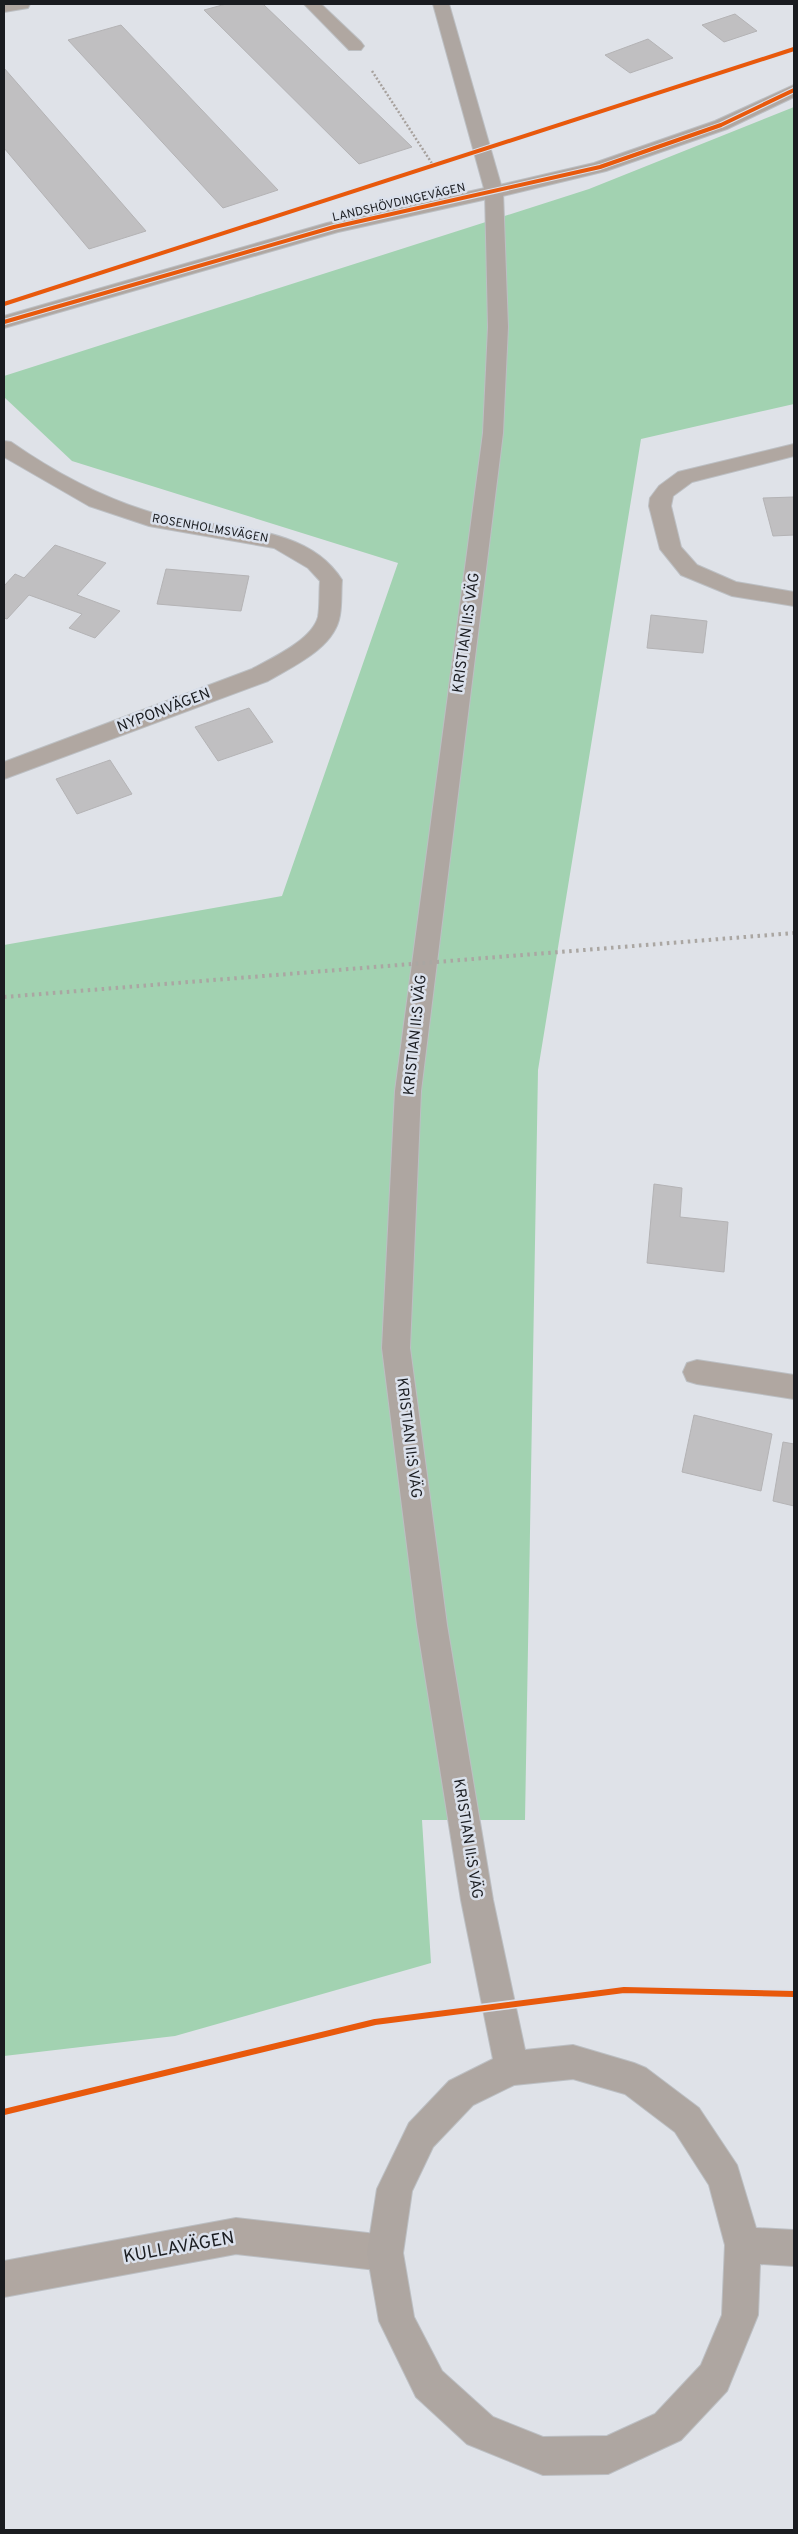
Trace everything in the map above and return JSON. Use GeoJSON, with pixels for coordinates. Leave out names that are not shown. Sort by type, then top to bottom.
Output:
{"type":"FeatureCollection","features":[{"type":"Feature","properties":{"kind":"main road","name":"KRISTIAN II:S VÄG"},"geometry":{"type":"LineString","coordinates":[[441,4],[494,192],[498,327],[493,433],[432,893],[408,1091],[396,1348],[432,1625],[478,1900],[512,2068]]}},
{"type":"Feature","properties":{"kind":"main road"},"geometry":{"type":"LineString","coordinates":[[573,2062],[634,2080],[687,2120],[725,2177],[743,2246],[740,2315],[714,2378],[668,2427],[608,2455],[543,2456],[480,2431],[429,2384],[396,2321],[385,2252],[395,2189],[422,2135],[461,2093],[512,2068],[573,2062]]}},
{"type":"Feature","properties":{"kind":"main road"},"geometry":{"type":"LineString","coordinates":[[743,2246],[794,2248]]}},
{"type":"Feature","properties":{"kind":"street"},"geometry":{"type":"LineString","coordinates":[[4,7],[22,4]]}},
{"type":"Feature","properties":{"kind":"street"},"geometry":{"type":"LineString","coordinates":[[312,4],[355,46]]}},
{"type":"Feature","properties":{"kind":"street","name":"LANDSHÖVDINGEVÄGEN"},"geometry":{"type":"LineString","coordinates":[[4,322],[334,227],[600,167],[721,125],[794,90]]}},
{"type":"Feature","properties":{"kind":"street","name":"ROSENHOLMSVÄGEN"},"geometry":{"type":"LineString","coordinates":[[4,447],[20,459],[96,501],[149,519],[279,542],[303,553],[324,570],[331,580],[329,616],[318,636]]}},
{"type":"Feature","properties":{"kind":"street"},"geometry":{"type":"LineString","coordinates":[[794,450],[684,477],[661,498],[660,512],[672,550],[688,570],[732,589],[794,599]]}},
{"type":"Feature","properties":{"kind":"street","name":"NYPONVÄGEN"},"geometry":{"type":"LineString","coordinates":[[4,771],[260,674],[298,653],[318,636]]}},
{"type":"Feature","properties":{"kind":"street"},"geometry":{"type":"LineString","coordinates":[[697,1372],[794,1387]]}},
{"type":"Feature","properties":{"kind":"street","name":"KULLAVÄGEN"},"geometry":{"type":"LineString","coordinates":[[4,2279],[236,2236],[385,2252]]}},
{"type":"Feature","properties":{"kind":"path"},"geometry":{"type":"LineString","coordinates":[[355,46],[433,165]]}},
{"type":"Feature","properties":{"kind":"green space"},"geometry":{"type":"Polygon","coordinates":[[[794,107],[794,404],[641,439],[538,1070],[525,1820],[422,1820],[431,1963],[175,2036],[4,2056],[4,945],[282,896],[398,563],[72,461],[4,397],[4,376],[589,189],[794,107]]]}},
{"type":"Feature","properties":{"kind":"building"},"geometry":{"type":"Polygon","coordinates":[[[226,4],[263,4],[412,147],[359,164],[204,10],[226,4]]]}},
{"type":"Feature","properties":{"kind":"building"},"geometry":{"type":"Polygon","coordinates":[[[735,14],[757,31],[724,42],[702,25],[735,14]]]}},
{"type":"Feature","properties":{"kind":"building"},"geometry":{"type":"Polygon","coordinates":[[[121,25],[278,190],[223,208],[68,40],[121,25]]]}},
{"type":"Feature","properties":{"kind":"building"},"geometry":{"type":"Polygon","coordinates":[[[648,39],[673,58],[630,73],[605,55],[648,39]]]}},
{"type":"Feature","properties":{"kind":"building"},"geometry":{"type":"Polygon","coordinates":[[[4,68],[146,231],[89,249],[4,148],[4,68]]]}},
{"type":"Feature","properties":{"kind":"building"},"geometry":{"type":"Polygon","coordinates":[[[794,497],[794,535],[773,536],[763,498],[794,497]]]}},
{"type":"Feature","properties":{"kind":"building"},"geometry":{"type":"Polygon","coordinates":[[[55,545],[106,563],[77,595],[120,611],[95,638],[69,628],[82,614],[29,595],[7,619],[4,618],[4,586],[15,574],[24,578],[55,545]]]}},
{"type":"Feature","properties":{"kind":"building"},"geometry":{"type":"Polygon","coordinates":[[[166,569],[249,576],[241,611],[157,604],[166,569]]]}},
{"type":"Feature","properties":{"kind":"building"},"geometry":{"type":"Polygon","coordinates":[[[651,615],[707,621],[703,653],[647,648],[651,615]]]}},
{"type":"Feature","properties":{"kind":"building"},"geometry":{"type":"Polygon","coordinates":[[[249,708],[273,742],[218,761],[195,727],[249,708]]]}},
{"type":"Feature","properties":{"kind":"building"},"geometry":{"type":"Polygon","coordinates":[[[110,760],[132,794],[77,814],[56,779],[110,760]]]}},
{"type":"Feature","properties":{"kind":"building"},"geometry":{"type":"Polygon","coordinates":[[[654,1184],[682,1188],[680,1217],[728,1222],[724,1272],[647,1263],[654,1184]]]}},
{"type":"Feature","properties":{"kind":"building"},"geometry":{"type":"Polygon","coordinates":[[[694,1415],[772,1434],[761,1491],[682,1472],[694,1415]]]}},
{"type":"Feature","properties":{"kind":"building"},"geometry":{"type":"Polygon","coordinates":[[[783,1442],[794,1444],[794,1506],[773,1501],[783,1442]]]}},
{"type":"Feature","properties":{"kind":"railway"},"geometry":{"type":"LineString","coordinates":[[4,997],[794,933]]}},
{"type":"Feature","properties":{"kind":"cycle path"},"geometry":{"type":"LineString","coordinates":[[4,304],[794,49]]}},
{"type":"Feature","properties":{"kind":"cycle path"},"geometry":{"type":"LineString","coordinates":[[4,322],[334,227],[600,167],[721,125],[794,90]]}},
{"type":"Feature","properties":{"kind":"cycle path"},"geometry":{"type":"LineString","coordinates":[[4,2112],[375,2022],[624,1990],[794,1994]]}}]}
